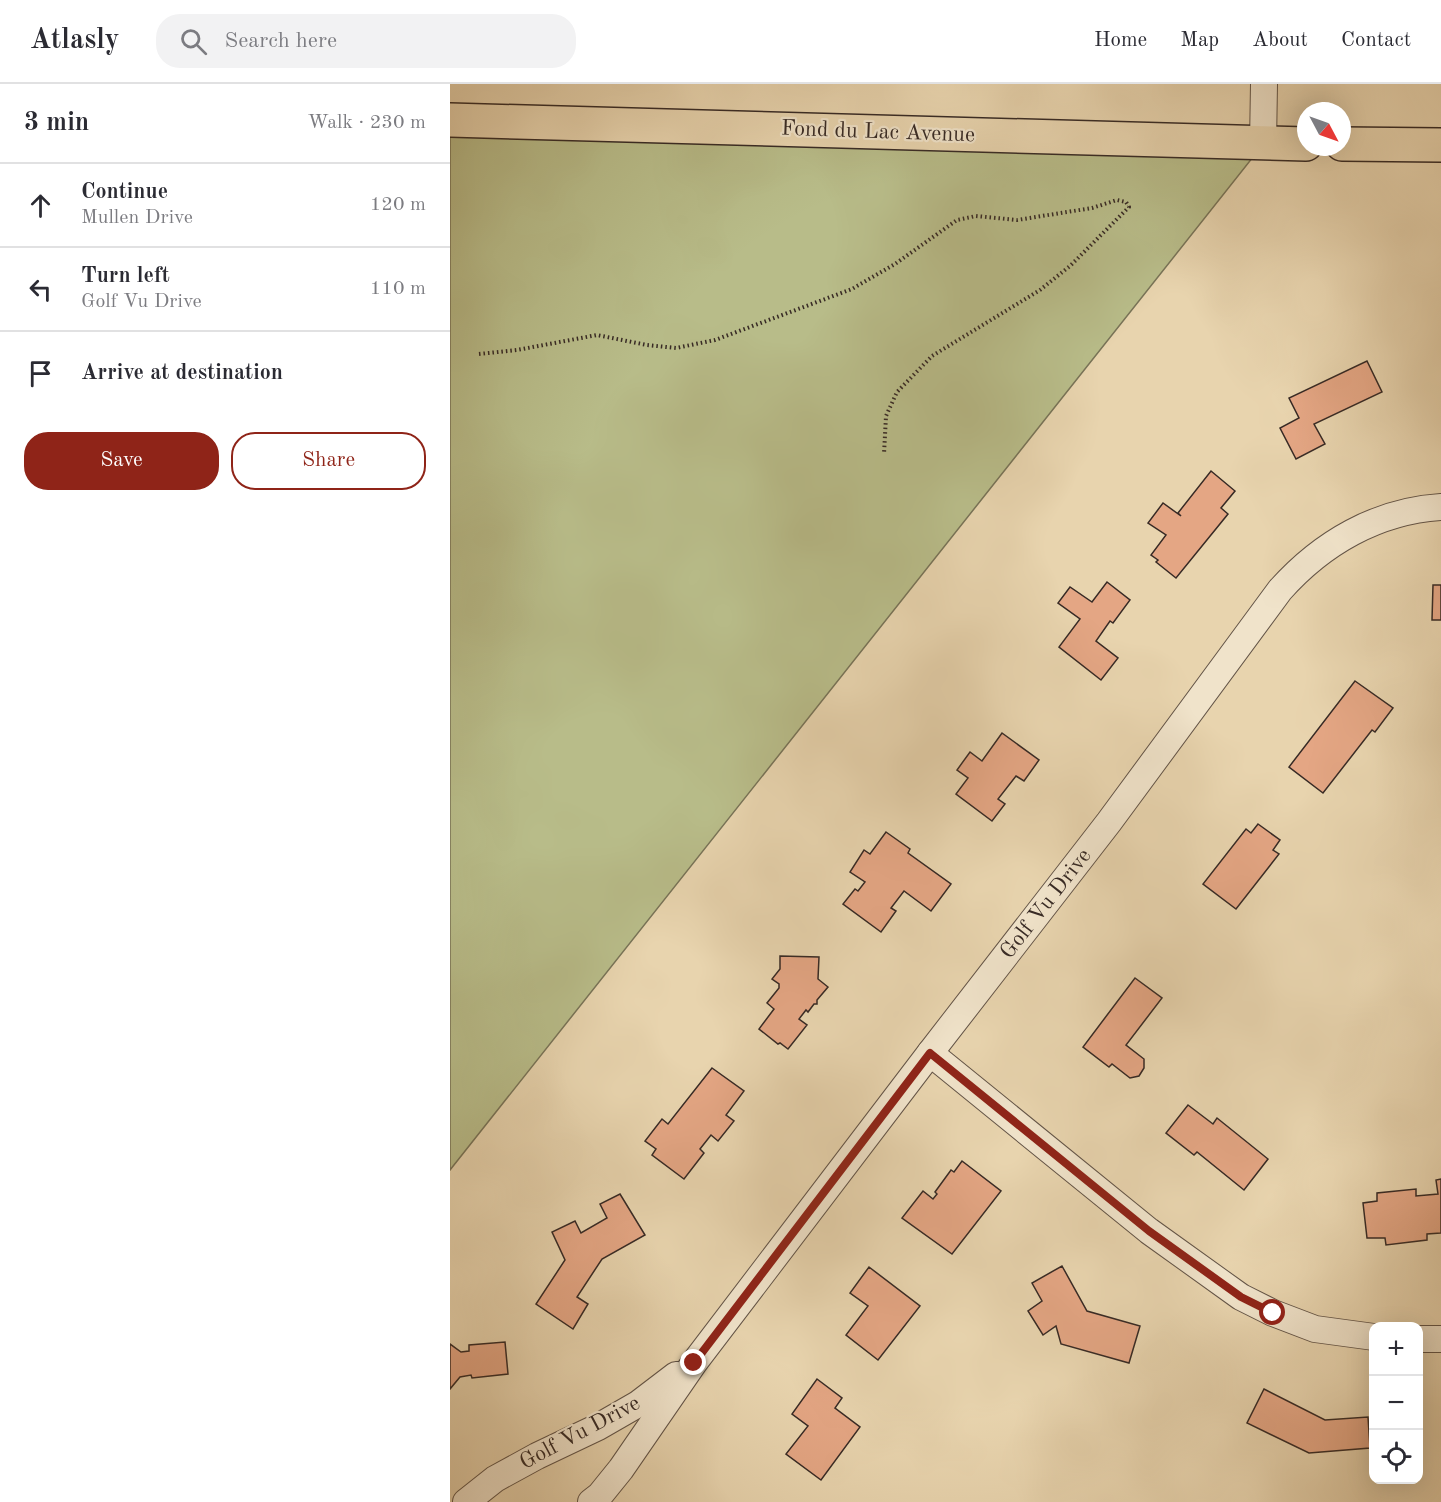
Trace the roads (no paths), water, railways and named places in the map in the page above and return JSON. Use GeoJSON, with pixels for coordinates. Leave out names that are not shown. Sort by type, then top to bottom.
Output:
{"type":"FeatureCollection","features":[{"type":"Feature","properties":{"kind":"main road","name":"Fond du Lac Avenue"},"geometry":{"type":"LineString","coordinates":[[450,120],[1297,144]]}},
{"type":"Feature","properties":{"kind":"main road"},"geometry":{"type":"LineString","coordinates":[[1351,144],[1441,146]]}},
{"type":"Feature","properties":{"kind":"street"},"geometry":{"type":"LineString","coordinates":[[1263,144],[1264,84]]}},
{"type":"Feature","properties":{"kind":"street","name":"Golf Vu Drive"},"geometry":{"type":"LineString","coordinates":[[591,1502],[600,1495],[621,1469],[694,1363],[1102,831],[1270,601],[1295,573],[1323,549],[1369,524],[1397,514],[1441,507]]}},
{"type":"Feature","properties":{"kind":"street"},"geometry":{"type":"LineString","coordinates":[[930,1053],[1149,1231],[1241,1297],[1273,1313],[1315,1329],[1369,1336]]}},
{"type":"Feature","properties":{"kind":"street"},"geometry":{"type":"LineString","coordinates":[[1423,1339],[1441,1339]]}},
{"type":"Feature","properties":{"kind":"street","name":"Golf Vu Drive"},"geometry":{"type":"LineString","coordinates":[[466,1502],[495,1479],[638,1404],[694,1363]]}}]}
